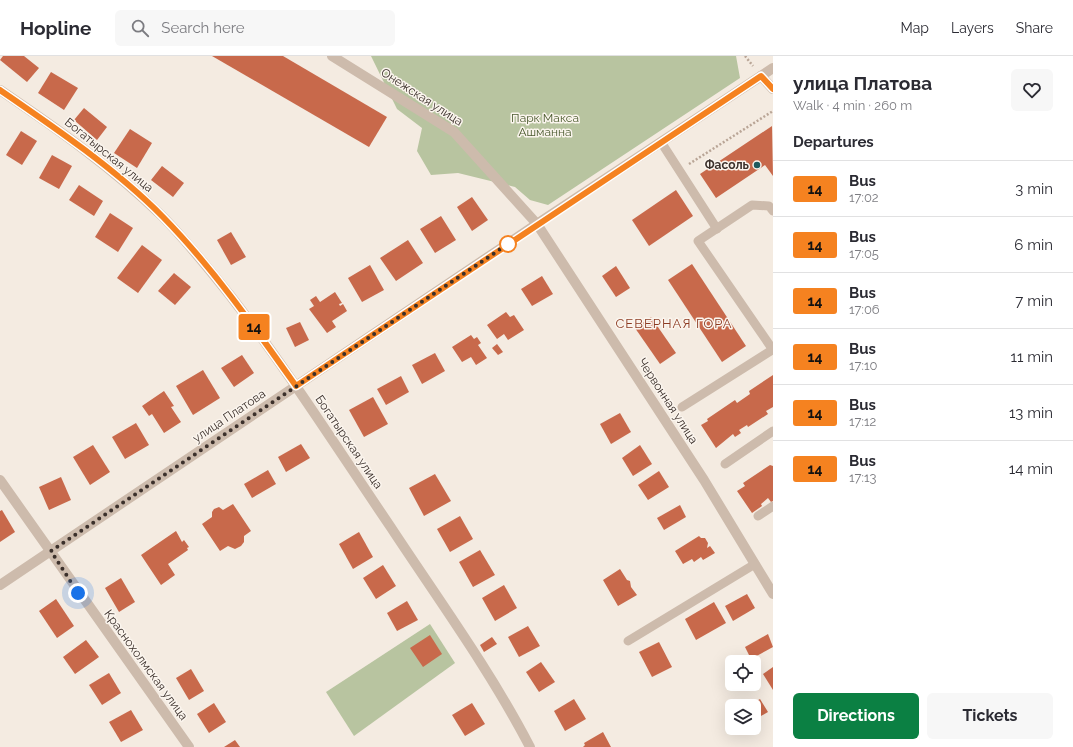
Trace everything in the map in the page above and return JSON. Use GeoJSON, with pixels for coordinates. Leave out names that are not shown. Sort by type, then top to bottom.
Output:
{"type":"FeatureCollection","features":[{"type":"Feature","properties":{"kind":"street","name":"Онежская улица"},"geometry":{"type":"LineString","coordinates":[[332,56],[454,132],[537,224]]}},
{"type":"Feature","properties":{"kind":"street","name":"улица Платова"},"geometry":{"type":"LineString","coordinates":[[0,585],[537,224],[773,68]]}},
{"type":"Feature","properties":{"kind":"street"},"geometry":{"type":"LineString","coordinates":[[761,76],[773,89]]}},
{"type":"Feature","properties":{"kind":"street","name":"Богатырская улица"},"geometry":{"type":"LineString","coordinates":[[0,90],[56,129],[131,188],[163,217],[203,261],[296,386],[479,660],[530,747]]}},
{"type":"Feature","properties":{"kind":"street","name":"Червонная улица"},"geometry":{"type":"LineString","coordinates":[[537,224],[704,480],[773,594]]}},
{"type":"Feature","properties":{"kind":"street","name":"Краснохолмская улица"},"geometry":{"type":"LineString","coordinates":[[0,480],[189,747]]}},
{"type":"Feature","properties":{"kind":"lane"},"geometry":{"type":"LineString","coordinates":[[661,142],[717,229]]}},
{"type":"Feature","properties":{"kind":"lane"},"geometry":{"type":"LineString","coordinates":[[682,407],[773,350],[698,241],[752,205],[769,206],[773,211]]}},
{"type":"Feature","properties":{"kind":"lane"},"geometry":{"type":"LineString","coordinates":[[725,464],[773,431]]}},
{"type":"Feature","properties":{"kind":"lane"},"geometry":{"type":"LineString","coordinates":[[758,516],[773,506]]}},
{"type":"Feature","properties":{"kind":"lane"},"geometry":{"type":"LineString","coordinates":[[628,641],[755,564]]}},
{"type":"Feature","properties":{"kind":"path"},"geometry":{"type":"LineString","coordinates":[[678,170],[773,111]]}},
{"type":"Feature","properties":{"kind":"green space","name":"Парк Макса Ашманна"},"geometry":{"type":"Polygon","coordinates":[[[371,56],[736,56],[740,78],[548,205],[530,200],[515,187],[458,173],[431,175],[417,151],[422,128],[397,109],[371,56]]]}},
{"type":"Feature","properties":{"kind":"green space"},"geometry":{"type":"Polygon","coordinates":[[[430,624],[455,663],[354,736],[326,692],[430,624]]]}},
{"type":"Feature","properties":{"kind":"building"},"geometry":{"type":"Polygon","coordinates":[[[3,56],[24,56],[39,68],[27,82],[0,60],[3,56]]]}},
{"type":"Feature","properties":{"kind":"building"},"geometry":{"type":"Polygon","coordinates":[[[212,56],[283,56],[387,117],[369,147],[212,56]]]}},
{"type":"Feature","properties":{"kind":"building"},"geometry":{"type":"Polygon","coordinates":[[[51,72],[78,88],[64,110],[38,93],[51,72]]]}},
{"type":"Feature","properties":{"kind":"building"},"geometry":{"type":"Polygon","coordinates":[[[84,108],[107,127],[97,140],[74,120],[84,108]]]}},
{"type":"Feature","properties":{"kind":"building"},"geometry":{"type":"Polygon","coordinates":[[[772,126],[773,176],[765,165],[716,198],[700,174],[772,126]]]}},
{"type":"Feature","properties":{"kind":"building"},"geometry":{"type":"Polygon","coordinates":[[[130,129],[152,143],[137,168],[114,153],[130,129]]]}},
{"type":"Feature","properties":{"kind":"building"},"geometry":{"type":"Polygon","coordinates":[[[21,131],[37,141],[22,165],[6,155],[21,131]]]}},
{"type":"Feature","properties":{"kind":"building"},"geometry":{"type":"Polygon","coordinates":[[[52,155],[72,166],[59,189],[39,178],[52,155]]]}},
{"type":"Feature","properties":{"kind":"building"},"geometry":{"type":"Polygon","coordinates":[[[162,166],[184,183],[173,197],[151,180],[162,166]]]}},
{"type":"Feature","properties":{"kind":"building"},"geometry":{"type":"Polygon","coordinates":[[[79,185],[103,201],[94,216],[69,200],[79,185]]]}},
{"type":"Feature","properties":{"kind":"building"},"geometry":{"type":"Polygon","coordinates":[[[676,190],[693,216],[649,246],[632,220],[676,190]]]}},
{"type":"Feature","properties":{"kind":"building"},"geometry":{"type":"Polygon","coordinates":[[[472,197],[488,220],[472,231],[457,207],[472,197]]]}},
{"type":"Feature","properties":{"kind":"building"},"geometry":{"type":"Polygon","coordinates":[[[110,213],[133,228],[118,252],[95,237],[110,213]]]}},
{"type":"Feature","properties":{"kind":"building"},"geometry":{"type":"Polygon","coordinates":[[[441,216],[456,240],[435,253],[420,229],[441,216]]]}},
{"type":"Feature","properties":{"kind":"building"},"geometry":{"type":"Polygon","coordinates":[[[231,232],[246,257],[231,265],[217,240],[231,232]]]}},
{"type":"Feature","properties":{"kind":"building"},"geometry":{"type":"Polygon","coordinates":[[[408,240],[423,263],[396,281],[380,258],[408,240]]]}},
{"type":"Feature","properties":{"kind":"building"},"geometry":{"type":"Polygon","coordinates":[[[142,245],[162,260],[138,293],[117,278],[142,245]]]}},
{"type":"Feature","properties":{"kind":"building"},"geometry":{"type":"Polygon","coordinates":[[[692,264],[746,346],[722,362],[668,280],[692,264]]]}},
{"type":"Feature","properties":{"kind":"building"},"geometry":{"type":"Polygon","coordinates":[[[370,265],[384,290],[362,302],[348,278],[370,265]]]}},
{"type":"Feature","properties":{"kind":"building"},"geometry":{"type":"Polygon","coordinates":[[[616,266],[630,288],[616,297],[602,276],[616,266]]]}},
{"type":"Feature","properties":{"kind":"building"},"geometry":{"type":"Polygon","coordinates":[[[174,273],[191,287],[175,305],[158,291],[174,273]]]}},
{"type":"Feature","properties":{"kind":"building"},"geometry":{"type":"Polygon","coordinates":[[[542,276],[553,294],[532,306],[521,289],[542,276]]]}},
{"type":"Feature","properties":{"kind":"building"},"geometry":{"type":"Polygon","coordinates":[[[335,292],[342,303],[339,304],[340,306],[343,304],[347,311],[332,321],[336,327],[327,333],[309,309],[314,306],[310,300],[316,296],[320,302],[335,292]]]}},
{"type":"Feature","properties":{"kind":"building"},"geometry":{"type":"Polygon","coordinates":[[[506,312],[510,317],[514,315],[524,330],[508,340],[504,334],[497,339],[487,325],[506,312]]]}},
{"type":"Feature","properties":{"kind":"building"},"geometry":{"type":"Polygon","coordinates":[[[651,317],[676,353],[660,364],[635,328],[651,317]]]}},
{"type":"Feature","properties":{"kind":"building"},"geometry":{"type":"Polygon","coordinates":[[[300,322],[309,340],[295,347],[286,328],[300,322]]]}},
{"type":"Feature","properties":{"kind":"building"},"geometry":{"type":"Polygon","coordinates":[[[471,335],[474,339],[477,337],[481,343],[478,345],[487,358],[476,365],[471,357],[462,362],[452,347],[471,335]]]}},
{"type":"Feature","properties":{"kind":"building"},"geometry":{"type":"Polygon","coordinates":[[[497,344],[503,352],[498,355],[492,348],[497,344]]]}},
{"type":"Feature","properties":{"kind":"building"},"geometry":{"type":"Polygon","coordinates":[[[435,353],[445,371],[422,384],[412,365],[435,353]]]}},
{"type":"Feature","properties":{"kind":"building"},"geometry":{"type":"Polygon","coordinates":[[[242,355],[254,373],[234,387],[221,368],[242,355]]]}},
{"type":"Feature","properties":{"kind":"building"},"geometry":{"type":"Polygon","coordinates":[[[203,370],[220,398],[193,415],[176,386],[203,370]]]}},
{"type":"Feature","properties":{"kind":"building"},"geometry":{"type":"Polygon","coordinates":[[[773,375],[773,407],[766,411],[768,414],[748,427],[747,425],[739,430],[741,433],[735,437],[733,434],[716,448],[701,425],[708,421],[707,419],[735,400],[737,403],[750,394],[749,391],[773,375]]]}},
{"type":"Feature","properties":{"kind":"building"},"geometry":{"type":"Polygon","coordinates":[[[401,376],[409,392],[386,405],[377,389],[401,376]]]}},
{"type":"Feature","properties":{"kind":"building"},"geometry":{"type":"Polygon","coordinates":[[[164,391],[174,406],[171,407],[181,422],[164,433],[152,414],[149,416],[142,406],[164,391]]]}},
{"type":"Feature","properties":{"kind":"building"},"geometry":{"type":"Polygon","coordinates":[[[373,397],[388,424],[364,437],[349,410],[373,397]]]}},
{"type":"Feature","properties":{"kind":"building"},"geometry":{"type":"Polygon","coordinates":[[[620,413],[631,432],[611,444],[600,424],[620,413]]]}},
{"type":"Feature","properties":{"kind":"building"},"geometry":{"type":"Polygon","coordinates":[[[136,423],[149,445],[125,459],[112,437],[136,423]]]}},
{"type":"Feature","properties":{"kind":"building"},"geometry":{"type":"Polygon","coordinates":[[[301,444],[310,458],[286,472],[278,457],[301,444]]]}},
{"type":"Feature","properties":{"kind":"building"},"geometry":{"type":"Polygon","coordinates":[[[93,445],[110,472],[90,485],[73,457],[93,445]]]}},
{"type":"Feature","properties":{"kind":"building"},"geometry":{"type":"Polygon","coordinates":[[[640,445],[652,464],[633,476],[622,458],[640,445]]]}},
{"type":"Feature","properties":{"kind":"building"},"geometry":{"type":"Polygon","coordinates":[[[770,465],[773,466],[773,501],[771,502],[768,498],[761,504],[762,506],[752,513],[737,491],[745,486],[743,483],[770,465]]]}},
{"type":"Feature","properties":{"kind":"building"},"geometry":{"type":"Polygon","coordinates":[[[268,470],[276,484],[252,498],[244,484],[268,470]]]}},
{"type":"Feature","properties":{"kind":"building"},"geometry":{"type":"Polygon","coordinates":[[[659,471],[669,487],[648,500],[638,485],[659,471]]]}},
{"type":"Feature","properties":{"kind":"building"},"geometry":{"type":"Polygon","coordinates":[[[435,474],[451,501],[424,516],[409,488],[435,474]]]}},
{"type":"Feature","properties":{"kind":"building"},"geometry":{"type":"Polygon","coordinates":[[[61,477],[71,500],[49,510],[39,487],[61,477]]]}},
{"type":"Feature","properties":{"kind":"building"},"geometry":{"type":"Polygon","coordinates":[[[233,504],[251,531],[244,536],[244,542],[241,546],[235,549],[228,546],[220,551],[202,524],[212,517],[212,512],[214,509],[219,507],[223,510],[233,504]]]}},
{"type":"Feature","properties":{"kind":"building"},"geometry":{"type":"Polygon","coordinates":[[[680,505],[686,517],[664,530],[657,518],[680,505]]]}},
{"type":"Feature","properties":{"kind":"building"},"geometry":{"type":"Polygon","coordinates":[[[2,510],[15,532],[0,542],[0,511],[2,510]]]}},
{"type":"Feature","properties":{"kind":"building"},"geometry":{"type":"Polygon","coordinates":[[[460,516],[473,539],[450,552],[437,529],[460,516]]]}},
{"type":"Feature","properties":{"kind":"building"},"geometry":{"type":"Polygon","coordinates":[[[176,531],[182,542],[184,540],[189,547],[187,548],[188,550],[168,564],[175,575],[161,585],[141,555],[176,531]]]}},
{"type":"Feature","properties":{"kind":"building"},"geometry":{"type":"Polygon","coordinates":[[[359,532],[373,557],[353,569],[339,544],[359,532]]]}},
{"type":"Feature","properties":{"kind":"building"},"geometry":{"type":"Polygon","coordinates":[[[699,536],[701,538],[705,538],[708,543],[707,548],[710,546],[715,553],[703,560],[701,557],[694,562],[692,559],[683,564],[675,551],[699,536]]]}},
{"type":"Feature","properties":{"kind":"building"},"geometry":{"type":"Polygon","coordinates":[[[480,550],[495,575],[473,587],[459,562],[480,550]]]}},
{"type":"Feature","properties":{"kind":"building"},"geometry":{"type":"Polygon","coordinates":[[[383,565],[396,586],[376,599],[363,578],[383,565]]]}},
{"type":"Feature","properties":{"kind":"building"},"geometry":{"type":"Polygon","coordinates":[[[620,569],[627,580],[630,581],[631,587],[637,595],[618,606],[603,580],[620,569]]]}},
{"type":"Feature","properties":{"kind":"building"},"geometry":{"type":"Polygon","coordinates":[[[121,578],[135,602],[119,612],[105,588],[121,578]]]}},
{"type":"Feature","properties":{"kind":"building"},"geometry":{"type":"Polygon","coordinates":[[[504,585],[517,608],[495,621],[482,598],[504,585]]]}},
{"type":"Feature","properties":{"kind":"building"},"geometry":{"type":"Polygon","coordinates":[[[747,594],[755,608],[733,621],[725,606],[747,594]]]}},
{"type":"Feature","properties":{"kind":"building"},"geometry":{"type":"Polygon","coordinates":[[[56,599],[74,626],[57,638],[39,611],[56,599]]]}},
{"type":"Feature","properties":{"kind":"building"},"geometry":{"type":"Polygon","coordinates":[[[407,601],[418,620],[397,631],[387,613],[407,601]]]}},
{"type":"Feature","properties":{"kind":"building"},"geometry":{"type":"Polygon","coordinates":[[[714,602],[726,623],[696,640],[685,619],[714,602]]]}},
{"type":"Feature","properties":{"kind":"building"},"geometry":{"type":"Polygon","coordinates":[[[528,626],[540,646],[519,657],[508,637],[528,626]]]}},
{"type":"Feature","properties":{"kind":"building"},"geometry":{"type":"Polygon","coordinates":[[[768,634],[773,647],[758,655],[749,655],[745,647],[768,634]]]}},
{"type":"Feature","properties":{"kind":"building"},"geometry":{"type":"Polygon","coordinates":[[[430,635],[442,654],[423,667],[410,648],[430,635]]]}},
{"type":"Feature","properties":{"kind":"building"},"geometry":{"type":"Polygon","coordinates":[[[492,637],[497,644],[484,652],[480,645],[492,637]]]}},
{"type":"Feature","properties":{"kind":"building"},"geometry":{"type":"Polygon","coordinates":[[[86,640],[99,657],[75,674],[63,657],[86,640]]]}},
{"type":"Feature","properties":{"kind":"building"},"geometry":{"type":"Polygon","coordinates":[[[659,642],[672,667],[652,677],[639,652],[659,642]]]}},
{"type":"Feature","properties":{"kind":"building"},"geometry":{"type":"Polygon","coordinates":[[[541,662],[555,682],[539,692],[526,672],[541,662]]]}},
{"type":"Feature","properties":{"kind":"building"},"geometry":{"type":"Polygon","coordinates":[[[773,667],[773,690],[763,674],[773,667]]]}},
{"type":"Feature","properties":{"kind":"building"},"geometry":{"type":"Polygon","coordinates":[[[191,669],[204,691],[189,700],[176,678],[191,669]]]}},
{"type":"Feature","properties":{"kind":"building"},"geometry":{"type":"Polygon","coordinates":[[[109,673],[121,693],[102,705],[89,685],[109,673]]]}},
{"type":"Feature","properties":{"kind":"building"},"geometry":{"type":"Polygon","coordinates":[[[574,699],[586,719],[565,731],[554,711],[574,699]]]}},
{"type":"Feature","properties":{"kind":"building"},"geometry":{"type":"Polygon","coordinates":[[[761,701],[768,712],[761,716],[761,701]]]}},
{"type":"Feature","properties":{"kind":"building"},"geometry":{"type":"Polygon","coordinates":[[[214,703],[226,722],[209,733],[197,714],[214,703]]]}},
{"type":"Feature","properties":{"kind":"building"},"geometry":{"type":"Polygon","coordinates":[[[472,703],[485,724],[465,736],[452,715],[472,703]]]}},
{"type":"Feature","properties":{"kind":"building"},"geometry":{"type":"Polygon","coordinates":[[[131,710],[143,730],[121,742],[109,722],[131,710]]]}},
{"type":"Feature","properties":{"kind":"building"},"geometry":{"type":"Polygon","coordinates":[[[603,732],[611,747],[583,747],[585,745],[584,743],[603,732]]]}},
{"type":"Feature","properties":{"kind":"building"},"geometry":{"type":"Polygon","coordinates":[[[235,740],[240,747],[224,747],[235,740]]]}},
{"type":"Feature","properties":{"kind":"bus line","name":"14"},"geometry":{"type":"LineString","coordinates":[[0,90],[50,124],[131,188],[163,217],[203,261],[296,386],[761,76],[773,89]]}},
{"type":"Feature","properties":{"kind":"place","name":"Фасоль"},"geometry":{"type":"Point","coordinates":[757,165]}},
{"type":"Feature","properties":{"kind":"district","name":"СЕВЕРНАЯ ГОРА"},"geometry":{"type":"Point","coordinates":[674,323]}},
{"type":"Feature","properties":{"kind":"route"},"geometry":{"type":"LineString","coordinates":[[78,593],[50,552],[51,551],[508,244]]}}]}
